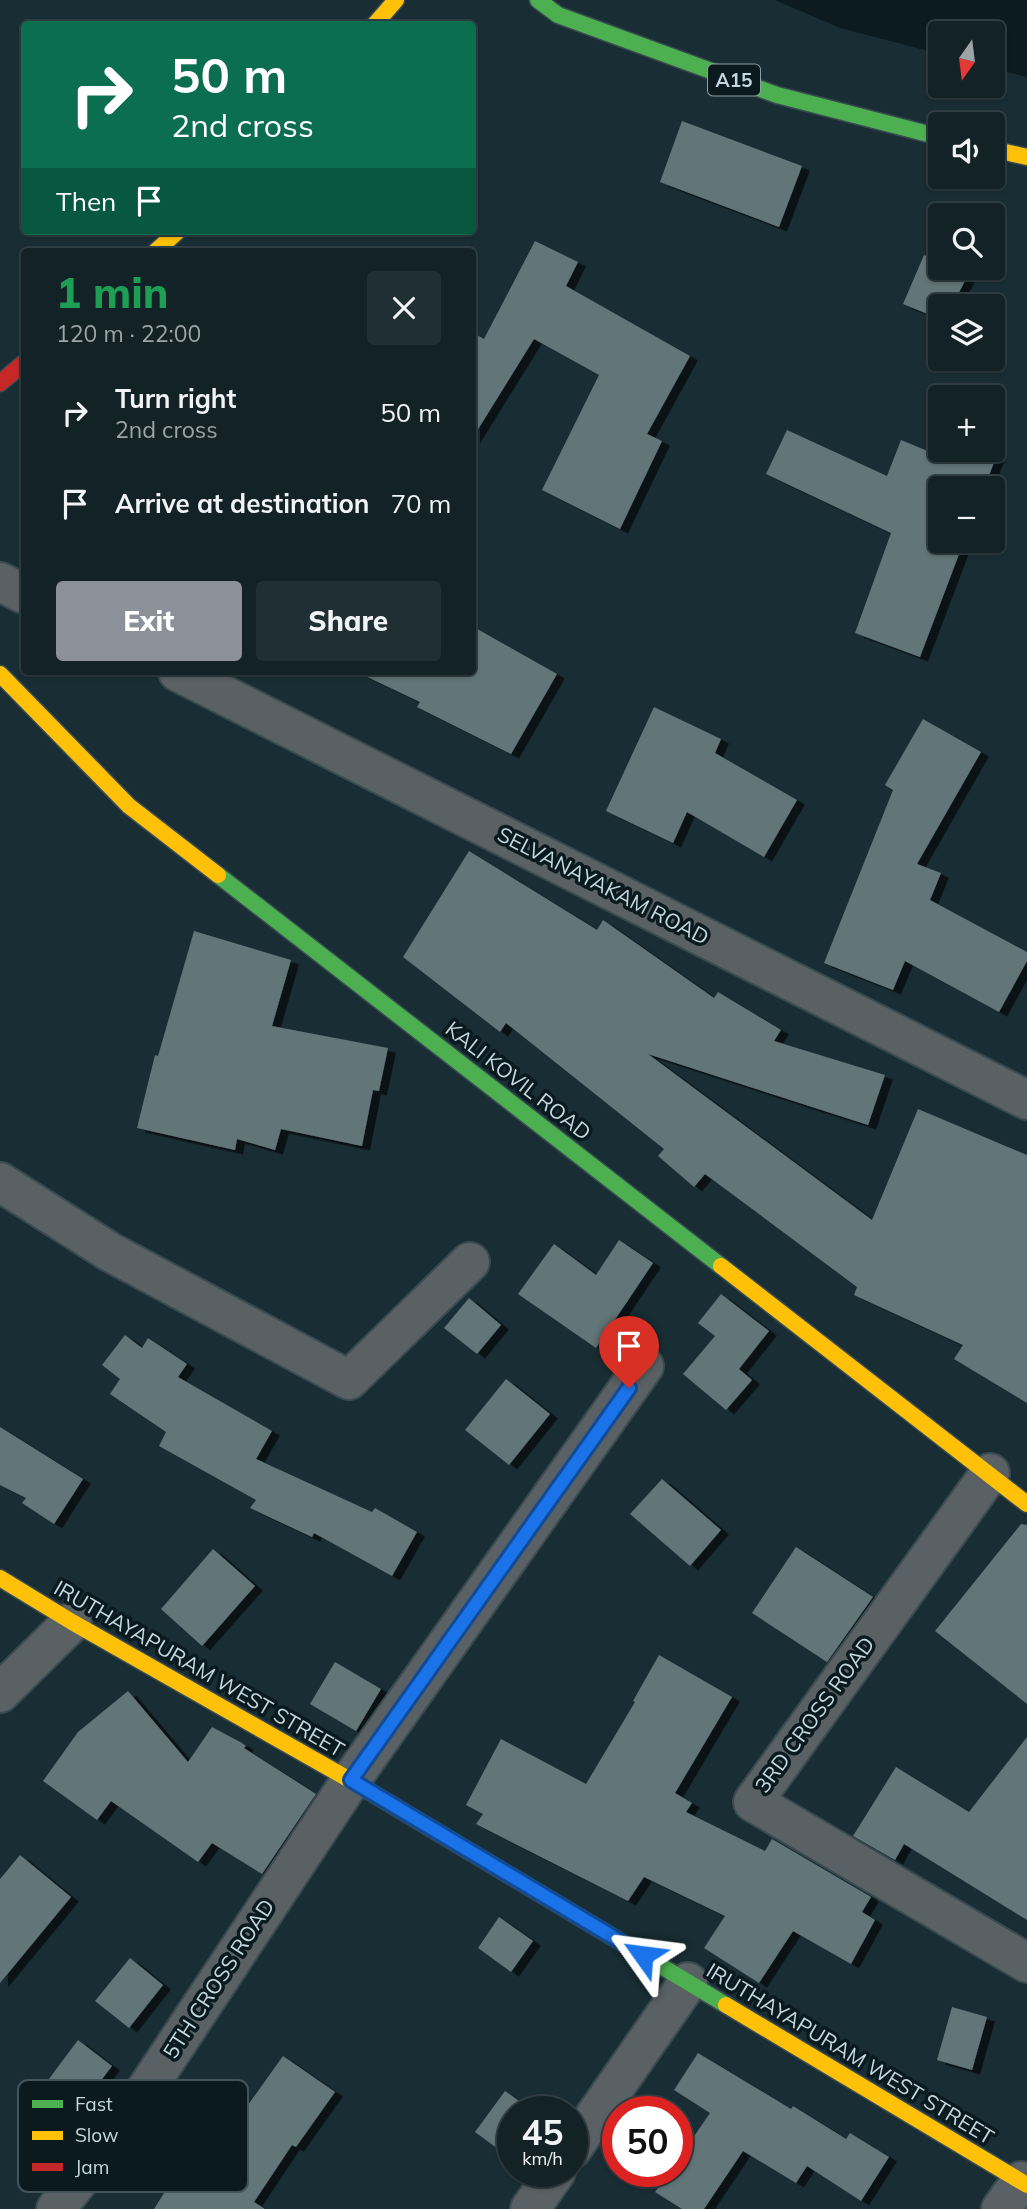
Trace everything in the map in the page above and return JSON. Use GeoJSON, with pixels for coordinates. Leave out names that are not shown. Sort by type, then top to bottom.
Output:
{"type":"FeatureCollection","features":[{"type":"Feature","properties":{"kind":"main road"},"geometry":{"type":"LineString","coordinates":[[378,21],[396,0]]}},
{"type":"Feature","properties":{"kind":"main road","name":"A15"},"geometry":{"type":"LineString","coordinates":[[538,0],[558,15],[778,95],[928,133]]}},
{"type":"Feature","properties":{"kind":"main road"},"geometry":{"type":"LineString","coordinates":[[1005,152],[1027,157]]}},
{"type":"Feature","properties":{"kind":"main road"},"geometry":{"type":"LineString","coordinates":[[159,248],[174,235]]}},
{"type":"Feature","properties":{"kind":"main road"},"geometry":{"type":"LineString","coordinates":[[0,383],[21,366]]}},
{"type":"Feature","properties":{"kind":"main road","name":"KALI KOVIL ROAD"},"geometry":{"type":"LineString","coordinates":[[0,674],[129,806],[1027,1504]]}},
{"type":"Feature","properties":{"kind":"main road","name":"IRUTHAYAPURAM WEST STREET"},"geometry":{"type":"LineString","coordinates":[[0,1578],[72,1622],[351,1780],[688,1982],[1016,2192]]}},
{"type":"Feature","properties":{"kind":"street"},"geometry":{"type":"LineString","coordinates":[[0,582],[21,592]]}},
{"type":"Feature","properties":{"kind":"street","name":"SELVANAYAKAM ROAD"},"geometry":{"type":"LineString","coordinates":[[184,675],[1027,1100]]}},
{"type":"Feature","properties":{"kind":"street"},"geometry":{"type":"LineString","coordinates":[[0,1182],[110,1252],[349,1380],[470,1262]]}},
{"type":"Feature","properties":{"kind":"street","name":"5TH CROSS ROAD"},"geometry":{"type":"LineString","coordinates":[[152,2080],[351,1780],[644,1366]]}},
{"type":"Feature","properties":{"kind":"street","name":"3RD CROSS ROAD"},"geometry":{"type":"LineString","coordinates":[[990,1473],[753,1802],[1027,1963]]}},
{"type":"Feature","properties":{"kind":"street"},"geometry":{"type":"LineString","coordinates":[[0,1693],[72,1622]]}},
{"type":"Feature","properties":{"kind":"street"},"geometry":{"type":"LineString","coordinates":[[588,2126],[688,1982]]}},
{"type":"Feature","properties":{"kind":"street"},"geometry":{"type":"LineString","coordinates":[[530,2209],[545,2187]]}},
{"type":"Feature","properties":{"kind":"street","name":"5TH CROSS ROAD"},"geometry":{"type":"LineString","coordinates":[[57,2209],[70,2192]]}},
{"type":"Feature","properties":{"kind":"shaded area"},"geometry":{"type":"Polygon","coordinates":[[[775,0],[1027,0],[1027,77],[1005,71],[1005,21],[928,21],[928,51],[840,28],[775,0]]]}},
{"type":"Feature","properties":{"kind":"building"},"geometry":{"type":"Polygon","coordinates":[[[682,121],[802,166],[779,227],[660,182],[682,121]]]}},
{"type":"Feature","properties":{"kind":"building"},"geometry":{"type":"Polygon","coordinates":[[[535,241],[578,262],[566,286],[690,356],[647,434],[662,441],[620,529],[542,490],[599,375],[534,339],[476,433],[476,334],[484,339],[535,241]]]}},
{"type":"Feature","properties":{"kind":"building"},"geometry":{"type":"Polygon","coordinates":[[[924,255],[928,257],[928,280],[965,280],[958,294],[928,294],[928,314],[903,304],[924,255]]]}},
{"type":"Feature","properties":{"kind":"building"},"geometry":{"type":"Polygon","coordinates":[[[787,430],[887,476],[901,440],[928,451],[928,462],[994,462],[989,476],[928,476],[928,553],[959,553],[920,657],[855,633],[891,533],[766,474],[787,430]]]}},
{"type":"Feature","properties":{"kind":"building"},"geometry":{"type":"Polygon","coordinates":[[[476,628],[557,674],[511,754],[417,707],[420,702],[363,675],[476,675],[476,628]]]}},
{"type":"Feature","properties":{"kind":"building"},"geometry":{"type":"Polygon","coordinates":[[[654,707],[721,739],[715,753],[797,800],[764,857],[687,812],[673,843],[606,811],[654,707]]]}},
{"type":"Feature","properties":{"kind":"building"},"geometry":{"type":"Polygon","coordinates":[[[923,719],[981,752],[917,864],[941,873],[930,900],[1027,952],[1027,961],[999,1012],[905,961],[893,990],[824,963],[893,790],[885,785],[923,719]]]}},
{"type":"Feature","properties":{"kind":"building"},"geometry":{"type":"Polygon","coordinates":[[[469,851],[597,930],[603,920],[714,998],[718,992],[781,1030],[774,1041],[885,1075],[868,1125],[648,1054],[872,1220],[918,1109],[1027,1155],[1027,1403],[954,1359],[963,1345],[854,1295],[857,1287],[705,1174],[694,1187],[658,1156],[664,1149],[506,1023],[500,1032],[403,957],[469,851]]]}},
{"type":"Feature","properties":{"kind":"building"},"geometry":{"type":"Polygon","coordinates":[[[194,931],[291,960],[272,1026],[388,1048],[379,1091],[373,1090],[362,1146],[281,1129],[275,1150],[237,1139],[235,1150],[137,1128],[155,1055],[158,1056],[194,931]]]}},
{"type":"Feature","properties":{"kind":"building"},"geometry":{"type":"Polygon","coordinates":[[[619,1240],[653,1263],[596,1348],[518,1294],[554,1244],[596,1275],[619,1240]]]}},
{"type":"Feature","properties":{"kind":"building"},"geometry":{"type":"Polygon","coordinates":[[[721,1294],[769,1331],[739,1369],[752,1380],[726,1410],[683,1374],[715,1336],[698,1323],[721,1294]]]}},
{"type":"Feature","properties":{"kind":"building"},"geometry":{"type":"Polygon","coordinates":[[[469,1298],[501,1325],[477,1354],[444,1328],[469,1298]]]}},
{"type":"Feature","properties":{"kind":"building"},"geometry":{"type":"Polygon","coordinates":[[[125,1335],[142,1348],[148,1338],[187,1364],[178,1377],[272,1431],[256,1459],[372,1512],[375,1508],[417,1532],[392,1576],[314,1533],[312,1537],[250,1508],[256,1500],[159,1446],[166,1432],[110,1394],[120,1379],[102,1365],[125,1335]]]}},
{"type":"Feature","properties":{"kind":"building"},"geometry":{"type":"Polygon","coordinates":[[[506,1379],[550,1414],[509,1465],[465,1430],[506,1379]]]}},
{"type":"Feature","properties":{"kind":"building"},"geometry":{"type":"Polygon","coordinates":[[[0,1427],[83,1479],[54,1524],[22,1503],[26,1498],[0,1485],[0,1427]]]}},
{"type":"Feature","properties":{"kind":"building"},"geometry":{"type":"Polygon","coordinates":[[[662,1479],[721,1530],[690,1566],[630,1514],[662,1479]]]}},
{"type":"Feature","properties":{"kind":"building"},"geometry":{"type":"Polygon","coordinates":[[[1021,1524],[1027,1525],[1027,1704],[935,1631],[1021,1524]]]}},
{"type":"Feature","properties":{"kind":"building"},"geometry":{"type":"Polygon","coordinates":[[[796,1547],[873,1597],[827,1662],[752,1613],[796,1547]]]}},
{"type":"Feature","properties":{"kind":"building"},"geometry":{"type":"Polygon","coordinates":[[[213,1549],[255,1586],[202,1646],[161,1609],[213,1549]]]}},
{"type":"Feature","properties":{"kind":"building"},"geometry":{"type":"Polygon","coordinates":[[[659,1655],[732,1697],[675,1793],[692,1803],[686,1812],[765,1851],[772,1839],[871,1897],[862,1912],[875,1920],[851,1964],[793,1931],[759,1983],[704,1948],[725,1916],[644,1877],[628,1901],[476,1824],[483,1814],[466,1805],[501,1739],[586,1784],[635,1702],[633,1701],[659,1655]]]}},
{"type":"Feature","properties":{"kind":"building"},"geometry":{"type":"Polygon","coordinates":[[[335,1662],[381,1689],[356,1731],[310,1704],[335,1662]]]}},
{"type":"Feature","properties":{"kind":"building"},"geometry":{"type":"Polygon","coordinates":[[[128,1691],[188,1762],[212,1727],[242,1743],[246,1746],[244,1748],[316,1794],[262,1874],[212,1843],[198,1862],[111,1801],[97,1820],[43,1781],[78,1732],[128,1691]]]}},
{"type":"Feature","properties":{"kind":"building"},"geometry":{"type":"Polygon","coordinates":[[[1027,1737],[1027,1920],[904,1844],[895,1860],[853,1836],[896,1767],[969,1812],[1027,1737]]]}},
{"type":"Feature","properties":{"kind":"building"},"geometry":{"type":"Polygon","coordinates":[[[20,1855],[71,1897],[0,1983],[0,1879],[20,1855]]]}},
{"type":"Feature","properties":{"kind":"building"},"geometry":{"type":"Polygon","coordinates":[[[499,1917],[533,1941],[511,1972],[478,1948],[499,1917]]]}},
{"type":"Feature","properties":{"kind":"building"},"geometry":{"type":"Polygon","coordinates":[[[130,1958],[163,1985],[129,2028],[95,2001],[130,1958]]]}},
{"type":"Feature","properties":{"kind":"building"},"geometry":{"type":"Polygon","coordinates":[[[952,2007],[987,2017],[972,2070],[937,2060],[952,2007]]]}},
{"type":"Feature","properties":{"kind":"building"},"geometry":{"type":"Polygon","coordinates":[[[78,2040],[112,2066],[101,2080],[48,2080],[78,2040]]]}},
{"type":"Feature","properties":{"kind":"building"},"geometry":{"type":"Polygon","coordinates":[[[698,2053],[846,2139],[850,2133],[889,2157],[861,2201],[807,2166],[796,2183],[743,2151],[704,2209],[682,2209],[655,2192],[659,2187],[693,2187],[693,2138],[710,2113],[693,2102],[693,2096],[683,2096],[674,2090],[698,2053]]]}},
{"type":"Feature","properties":{"kind":"building"},"geometry":{"type":"Polygon","coordinates":[[[283,2056],[335,2092],[296,2147],[292,2145],[254,2202],[265,2209],[154,2209],[165,2192],[248,2192],[248,2105],[283,2056]]]}},
{"type":"Feature","properties":{"kind":"building"},"geometry":{"type":"Polygon","coordinates":[[[497,2102],[497,2148],[475,2132],[497,2102]]]}},
{"type":"Feature","properties":{"kind":"traffic: fast"},"geometry":{"type":"LineString","coordinates":[[538,0],[558,15],[777,95],[928,134]]}},
{"type":"Feature","properties":{"kind":"traffic: fast"},"geometry":{"type":"LineString","coordinates":[[218,875],[721,1266]]}},
{"type":"Feature","properties":{"kind":"traffic: fast"},"geometry":{"type":"LineString","coordinates":[[357,1784],[726,2005]]}},
{"type":"Feature","properties":{"kind":"traffic: slow"},"geometry":{"type":"LineString","coordinates":[[378,21],[396,0]]}},
{"type":"Feature","properties":{"kind":"traffic: slow"},"geometry":{"type":"LineString","coordinates":[[1005,152],[1027,157]]}},
{"type":"Feature","properties":{"kind":"traffic: slow"},"geometry":{"type":"LineString","coordinates":[[159,248],[174,235]]}},
{"type":"Feature","properties":{"kind":"traffic: slow"},"geometry":{"type":"LineString","coordinates":[[0,674],[129,806],[218,875]]}},
{"type":"Feature","properties":{"kind":"traffic: slow"},"geometry":{"type":"LineString","coordinates":[[721,1266],[1027,1504]]}},
{"type":"Feature","properties":{"kind":"traffic: slow"},"geometry":{"type":"LineString","coordinates":[[0,1578],[72,1622],[357,1784]]}},
{"type":"Feature","properties":{"kind":"traffic: slow"},"geometry":{"type":"LineString","coordinates":[[726,2005],[1027,2185]]}},
{"type":"Feature","properties":{"kind":"traffic: jam"},"geometry":{"type":"LineString","coordinates":[[0,383],[21,366]]}},
{"type":"Feature","properties":{"kind":"route"},"geometry":{"type":"LineString","coordinates":[[629,1388],[351,1780],[643,1955]]}}]}
